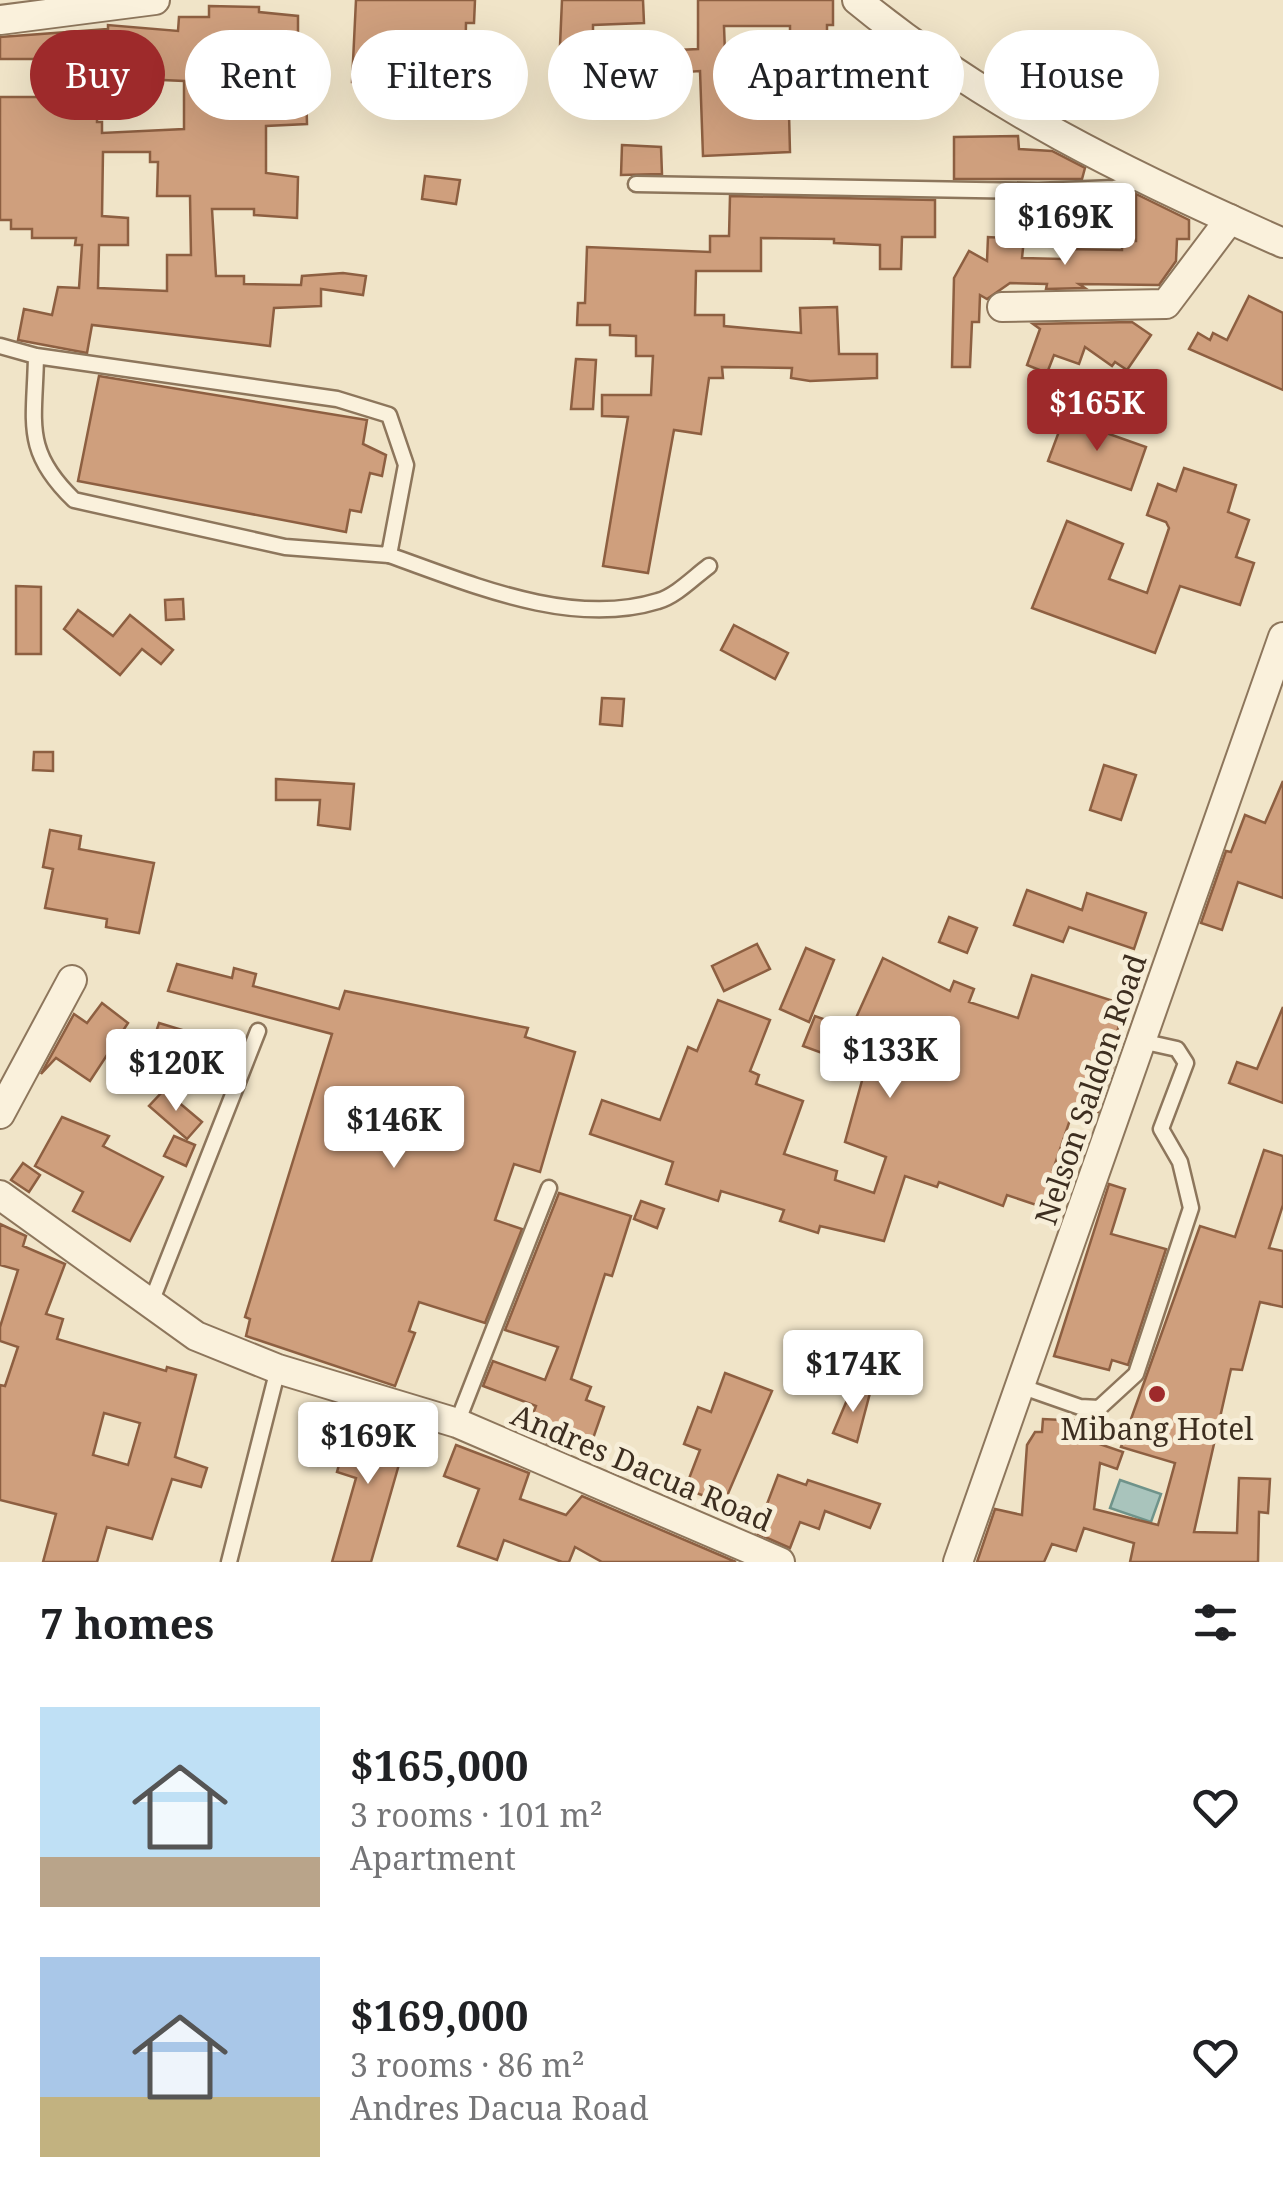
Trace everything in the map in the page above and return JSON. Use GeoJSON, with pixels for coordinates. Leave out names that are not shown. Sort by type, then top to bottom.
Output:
{"type":"FeatureCollection","features":[{"type":"Feature","properties":{"kind":"street"},"geometry":{"type":"LineString","coordinates":[[0,20],[154,0]]}},
{"type":"Feature","properties":{"kind":"street"},"geometry":{"type":"LineString","coordinates":[[857,0],[926,56],[1050,133],[1283,243]]}},
{"type":"Feature","properties":{"kind":"street"},"geometry":{"type":"LineString","coordinates":[[1002,307],[1166,304],[1230,219]]}},
{"type":"Feature","properties":{"kind":"street","name":"Nelson Saldon Road"},"geometry":{"type":"LineString","coordinates":[[958,1562],[1283,637]]}},
{"type":"Feature","properties":{"kind":"street"},"geometry":{"type":"LineString","coordinates":[[0,1114],[72,980]]}},
{"type":"Feature","properties":{"kind":"street","name":"Andres Dacua Road"},"geometry":{"type":"LineString","coordinates":[[0,1194],[196,1336],[278,1369],[457,1423],[780,1562]]}},
{"type":"Feature","properties":{"kind":"lane"},"geometry":{"type":"LineString","coordinates":[[636,184],[740,182],[1038,191],[1114,188],[1148,179]]}},
{"type":"Feature","properties":{"kind":"lane"},"geometry":{"type":"LineString","coordinates":[[0,346],[36,356],[337,399],[389,415],[406,465],[389,556]]}},
{"type":"Feature","properties":{"kind":"lane"},"geometry":{"type":"LineString","coordinates":[[36,356],[34,448],[52,479],[74,500],[286,547],[389,556],[491,590],[591,611],[661,601],[708,566]]}},
{"type":"Feature","properties":{"kind":"lane"},"geometry":{"type":"LineString","coordinates":[[150,1306],[258,1031]]}},
{"type":"Feature","properties":{"kind":"lane"},"geometry":{"type":"LineString","coordinates":[[1020,1386],[1080,1407],[1099,1408],[1136,1374],[1151,1332],[1191,1208],[1180,1162],[1161,1129],[1186,1062],[1177,1049],[1142,1041]]}},
{"type":"Feature","properties":{"kind":"lane"},"geometry":{"type":"LineString","coordinates":[[457,1423],[549,1188]]}},
{"type":"Feature","properties":{"kind":"lane"},"geometry":{"type":"LineString","coordinates":[[229,1562],[278,1369]]}},
{"type":"Feature","properties":{"kind":"water"},"geometry":{"type":"Polygon","coordinates":[[[1120,1480],[1161,1494],[1151,1522],[1110,1508],[1120,1480]]]}},
{"type":"Feature","properties":{"kind":"building"},"geometry":{"type":"Polygon","coordinates":[[[356,0],[475,0],[474,23],[466,23],[466,30],[355,30],[356,0]]]}},
{"type":"Feature","properties":{"kind":"building"},"geometry":{"type":"Polygon","coordinates":[[[562,0],[643,0],[644,23],[561,30],[562,0]]]}},
{"type":"Feature","properties":{"kind":"building"},"geometry":{"type":"Polygon","coordinates":[[[698,0],[833,0],[833,25],[827,25],[827,30],[724,26],[724,30],[713,30],[713,120],[789,120],[790,152],[703,156],[700,71],[693,71],[693,49],[698,49],[698,0]]]}},
{"type":"Feature","properties":{"kind":"building"},"geometry":{"type":"Polygon","coordinates":[[[209,6],[259,7],[259,12],[298,16],[298,30],[185,30],[185,120],[307,120],[307,124],[266,126],[266,173],[298,177],[297,218],[254,215],[254,209],[212,209],[216,276],[244,276],[244,284],[301,285],[302,276],[343,273],[366,276],[363,295],[321,289],[321,306],[274,308],[270,346],[92,325],[87,353],[18,340],[24,309],[52,315],[58,287],[79,288],[82,245],[75,245],[76,238],[32,238],[32,229],[11,229],[11,220],[0,220],[0,97],[30,97],[30,120],[97,120],[102,122],[102,133],[184,129],[184,81],[165,80],[165,30],[94,30],[108,29],[108,25],[178,31],[179,17],[209,17],[209,6]],[[103,152],[102,216],[128,218],[128,245],[99,245],[98,288],[167,291],[167,255],[191,255],[190,196],[157,196],[158,162],[150,162],[150,152],[103,152]]]}},
{"type":"Feature","properties":{"kind":"building"},"geometry":{"type":"Polygon","coordinates":[[[30,35],[30,59],[0,59],[0,37],[30,35]]]}},
{"type":"Feature","properties":{"kind":"building"},"geometry":{"type":"Polygon","coordinates":[[[1018,136],[1019,149],[1052,151],[1085,168],[1082,179],[954,179],[954,137],[1018,136]]]}},
{"type":"Feature","properties":{"kind":"building"},"geometry":{"type":"Polygon","coordinates":[[[622,145],[661,147],[662,174],[621,175],[622,145]]]}},
{"type":"Feature","properties":{"kind":"building"},"geometry":{"type":"Polygon","coordinates":[[[425,176],[460,180],[456,204],[422,199],[425,176]]]}},
{"type":"Feature","properties":{"kind":"building"},"geometry":{"type":"Polygon","coordinates":[[[1136,194],[1189,220],[1189,239],[1177,239],[1176,261],[1159,285],[1079,284],[1085,288],[1046,289],[1047,284],[1010,283],[987,299],[980,295],[979,322],[972,322],[970,367],[952,367],[954,278],[969,251],[987,261],[988,237],[1024,239],[1022,258],[1063,259],[1063,249],[1122,250],[1122,241],[1136,241],[1136,194]]]}},
{"type":"Feature","properties":{"kind":"building"},"geometry":{"type":"Polygon","coordinates":[[[730,196],[935,200],[935,237],[902,237],[901,269],[880,269],[880,245],[834,243],[834,239],[761,238],[761,271],[696,271],[695,315],[724,315],[724,326],[801,333],[800,308],[837,307],[839,354],[877,354],[877,378],[810,381],[791,378],[792,368],[722,367],[723,378],[709,378],[701,434],[674,430],[648,573],[603,566],[628,417],[602,416],[602,395],[651,395],[653,356],[636,356],[636,336],[610,335],[610,325],[577,325],[578,303],[585,303],[587,247],[710,252],[710,236],[729,236],[730,196]]]}},
{"type":"Feature","properties":{"kind":"building"},"geometry":{"type":"Polygon","coordinates":[[[1249,296],[1283,313],[1283,390],[1189,349],[1198,333],[1210,340],[1213,333],[1227,340],[1249,296]]]}},
{"type":"Feature","properties":{"kind":"building"},"geometry":{"type":"Polygon","coordinates":[[[1132,322],[1151,335],[1127,370],[1115,362],[1112,366],[1085,347],[1079,364],[1054,355],[1047,373],[1027,365],[1040,329],[1033,324],[1132,322]]]}},
{"type":"Feature","properties":{"kind":"building"},"geometry":{"type":"Polygon","coordinates":[[[576,359],[596,360],[593,409],[571,409],[576,359]]]}},
{"type":"Feature","properties":{"kind":"building"},"geometry":{"type":"Polygon","coordinates":[[[99,376],[367,420],[363,444],[386,455],[382,476],[370,473],[361,512],[350,510],[346,532],[78,481],[99,376]]]}},
{"type":"Feature","properties":{"kind":"building"},"geometry":{"type":"Polygon","coordinates":[[[1064,418],[1146,447],[1131,490],[1048,461],[1064,418]]]}},
{"type":"Feature","properties":{"kind":"building"},"geometry":{"type":"Polygon","coordinates":[[[1184,468],[1236,485],[1228,512],[1249,520],[1236,557],[1254,563],[1240,605],[1180,586],[1155,653],[1032,608],[1067,521],[1123,544],[1109,579],[1147,593],[1169,528],[1166,522],[1147,515],[1158,484],[1176,491],[1184,468]]]}},
{"type":"Feature","properties":{"kind":"building"},"geometry":{"type":"Polygon","coordinates":[[[16,586],[41,587],[41,654],[16,654],[16,586]]]}},
{"type":"Feature","properties":{"kind":"building"},"geometry":{"type":"Polygon","coordinates":[[[183,599],[184,619],[166,620],[165,600],[183,599]]]}},
{"type":"Feature","properties":{"kind":"building"},"geometry":{"type":"Polygon","coordinates":[[[78,610],[113,636],[130,615],[173,650],[161,664],[142,649],[120,675],[64,629],[78,610]]]}},
{"type":"Feature","properties":{"kind":"building"},"geometry":{"type":"Polygon","coordinates":[[[734,625],[788,653],[775,679],[721,650],[734,625]]]}},
{"type":"Feature","properties":{"kind":"building"},"geometry":{"type":"Polygon","coordinates":[[[602,698],[624,699],[622,726],[600,724],[602,698]]]}},
{"type":"Feature","properties":{"kind":"building"},"geometry":{"type":"Polygon","coordinates":[[[34,752],[53,752],[53,771],[33,770],[34,752]]]}},
{"type":"Feature","properties":{"kind":"building"},"geometry":{"type":"Polygon","coordinates":[[[1104,765],[1136,775],[1121,820],[1090,810],[1104,765]]]}},
{"type":"Feature","properties":{"kind":"building"},"geometry":{"type":"Polygon","coordinates":[[[276,779],[354,784],[350,829],[318,825],[320,800],[276,800],[276,779]]]}},
{"type":"Feature","properties":{"kind":"building"},"geometry":{"type":"Polygon","coordinates":[[[1283,781],[1283,898],[1238,882],[1222,930],[1201,923],[1226,851],[1231,852],[1245,815],[1265,823],[1283,781]]]}},
{"type":"Feature","properties":{"kind":"building"},"geometry":{"type":"Polygon","coordinates":[[[50,830],[81,836],[79,849],[154,863],[139,933],[106,927],[107,919],[45,908],[53,869],[43,867],[50,830]]]}},
{"type":"Feature","properties":{"kind":"building"},"geometry":{"type":"Polygon","coordinates":[[[1027,890],[1082,910],[1087,893],[1146,913],[1134,949],[1069,927],[1063,942],[1014,925],[1027,890]]]}},
{"type":"Feature","properties":{"kind":"building"},"geometry":{"type":"Polygon","coordinates":[[[949,917],[977,928],[967,953],[939,942],[949,917]]]}},
{"type":"Feature","properties":{"kind":"building"},"geometry":{"type":"Polygon","coordinates":[[[757,944],[770,969],[724,991],[712,966],[757,944]]]}},
{"type":"Feature","properties":{"kind":"building"},"geometry":{"type":"Polygon","coordinates":[[[806,948],[834,960],[809,1022],[780,1009],[806,948]]]}},
{"type":"Feature","properties":{"kind":"building"},"geometry":{"type":"Polygon","coordinates":[[[883,958],[950,991],[954,981],[974,989],[969,1002],[1018,1018],[1032,975],[1126,1005],[1106,1065],[1113,1067],[1098,1112],[1075,1105],[1053,1170],[1066,1174],[1054,1211],[1007,1195],[1003,1206],[939,1182],[937,1187],[905,1176],[884,1241],[820,1226],[818,1233],[780,1221],[784,1210],[721,1191],[718,1201],[666,1184],[673,1162],[590,1134],[602,1100],[660,1120],[688,1047],[697,1051],[718,1000],[770,1020],[750,1071],[759,1075],[756,1084],[803,1101],[784,1154],[837,1171],[835,1180],[874,1193],[886,1157],[845,1142],[863,1077],[834,1066],[836,1058],[803,1046],[815,1016],[851,1029],[883,958]]]}},
{"type":"Feature","properties":{"kind":"building"},"geometry":{"type":"Polygon","coordinates":[[[177,964],[232,978],[234,968],[256,974],[253,986],[339,1009],[345,991],[528,1028],[525,1037],[575,1052],[540,1172],[514,1164],[495,1220],[522,1229],[485,1323],[419,1302],[409,1331],[415,1333],[395,1386],[246,1336],[250,1319],[245,1317],[332,1034],[168,991],[177,964]]]}},
{"type":"Feature","properties":{"kind":"building"},"geometry":{"type":"Polygon","coordinates":[[[102,1003],[128,1023],[90,1081],[56,1058],[41,1074],[74,1014],[87,1023],[102,1003]]]}},
{"type":"Feature","properties":{"kind":"building"},"geometry":{"type":"Polygon","coordinates":[[[1283,1007],[1283,1103],[1229,1083],[1237,1062],[1257,1069],[1283,1007]]]}},
{"type":"Feature","properties":{"kind":"building"},"geometry":{"type":"Polygon","coordinates":[[[159,1023],[222,1042],[207,1091],[143,1071],[159,1023]]]}},
{"type":"Feature","properties":{"kind":"building"},"geometry":{"type":"Polygon","coordinates":[[[164,1090],[202,1122],[187,1139],[149,1106],[164,1090]]]}},
{"type":"Feature","properties":{"kind":"building"},"geometry":{"type":"Polygon","coordinates":[[[62,1117],[109,1136],[103,1146],[163,1177],[130,1241],[73,1211],[83,1192],[35,1166],[62,1117]]]}},
{"type":"Feature","properties":{"kind":"building"},"geometry":{"type":"Polygon","coordinates":[[[174,1136],[195,1145],[186,1166],[164,1156],[174,1136]]]}},
{"type":"Feature","properties":{"kind":"building"},"geometry":{"type":"Polygon","coordinates":[[[1264,1150],[1283,1156],[1283,1205],[1269,1248],[1283,1251],[1283,1307],[1260,1302],[1242,1370],[1231,1369],[1194,1532],[1237,1533],[1239,1478],[1270,1479],[1268,1513],[1259,1512],[1258,1562],[1130,1562],[1134,1543],[1084,1528],[1076,1551],[1052,1544],[1044,1562],[977,1562],[995,1509],[1022,1515],[1027,1445],[1035,1432],[1042,1432],[1043,1419],[1083,1421],[1085,1439],[1123,1452],[1117,1469],[1100,1463],[1094,1509],[1158,1525],[1175,1463],[1121,1447],[1200,1226],[1235,1237],[1264,1150]]]}},
{"type":"Feature","properties":{"kind":"building"},"geometry":{"type":"Polygon","coordinates":[[[23,1163],[40,1175],[29,1192],[11,1180],[23,1163]]]}},
{"type":"Feature","properties":{"kind":"building"},"geometry":{"type":"Polygon","coordinates":[[[1109,1184],[1125,1189],[1111,1234],[1166,1249],[1128,1365],[1112,1360],[1109,1370],[1054,1356],[1109,1184]]]}},
{"type":"Feature","properties":{"kind":"building"},"geometry":{"type":"Polygon","coordinates":[[[559,1193],[631,1216],[612,1276],[605,1274],[571,1379],[591,1387],[586,1400],[604,1407],[588,1453],[574,1448],[571,1453],[536,1438],[540,1425],[530,1422],[536,1406],[483,1386],[493,1361],[545,1380],[558,1347],[505,1330],[559,1193]]]}},
{"type":"Feature","properties":{"kind":"building"},"geometry":{"type":"Polygon","coordinates":[[[641,1201],[664,1209],[657,1228],[634,1219],[641,1201]]]}},
{"type":"Feature","properties":{"kind":"building"},"geometry":{"type":"Polygon","coordinates":[[[0,1224],[26,1236],[23,1246],[65,1264],[46,1314],[63,1319],[57,1339],[166,1371],[167,1367],[196,1375],[175,1457],[207,1468],[201,1487],[172,1479],[152,1539],[107,1527],[97,1562],[43,1562],[56,1514],[0,1500],[0,1385],[5,1386],[18,1347],[0,1341],[0,1327],[18,1270],[0,1265],[0,1224]],[[104,1413],[93,1455],[128,1465],[140,1423],[104,1413]]]}},
{"type":"Feature","properties":{"kind":"building"},"geometry":{"type":"Polygon","coordinates":[[[725,1373],[772,1391],[724,1503],[685,1489],[700,1450],[684,1444],[698,1407],[711,1412],[725,1373]]]}},
{"type":"Feature","properties":{"kind":"building"},"geometry":{"type":"Polygon","coordinates":[[[853,1386],[870,1393],[857,1442],[833,1433],[853,1386]]]}},
{"type":"Feature","properties":{"kind":"building"},"geometry":{"type":"Polygon","coordinates":[[[352,1418],[408,1433],[371,1562],[332,1562],[356,1478],[337,1472],[352,1418]]]}},
{"type":"Feature","properties":{"kind":"building"},"geometry":{"type":"Polygon","coordinates":[[[456,1445],[529,1473],[520,1499],[566,1515],[582,1496],[736,1562],[602,1562],[575,1547],[569,1562],[562,1562],[504,1540],[497,1560],[458,1546],[479,1489],[444,1476],[456,1445]]]}},
{"type":"Feature","properties":{"kind":"building"},"geometry":{"type":"Polygon","coordinates":[[[778,1475],[806,1485],[808,1480],[880,1504],[870,1528],[825,1511],[819,1529],[800,1522],[790,1548],[756,1533],[778,1475]]]}},
{"type":"Feature","properties":{"kind":"place","name":"Mibang Hotel"},"geometry":{"type":"Point","coordinates":[1157,1394]}}]}
